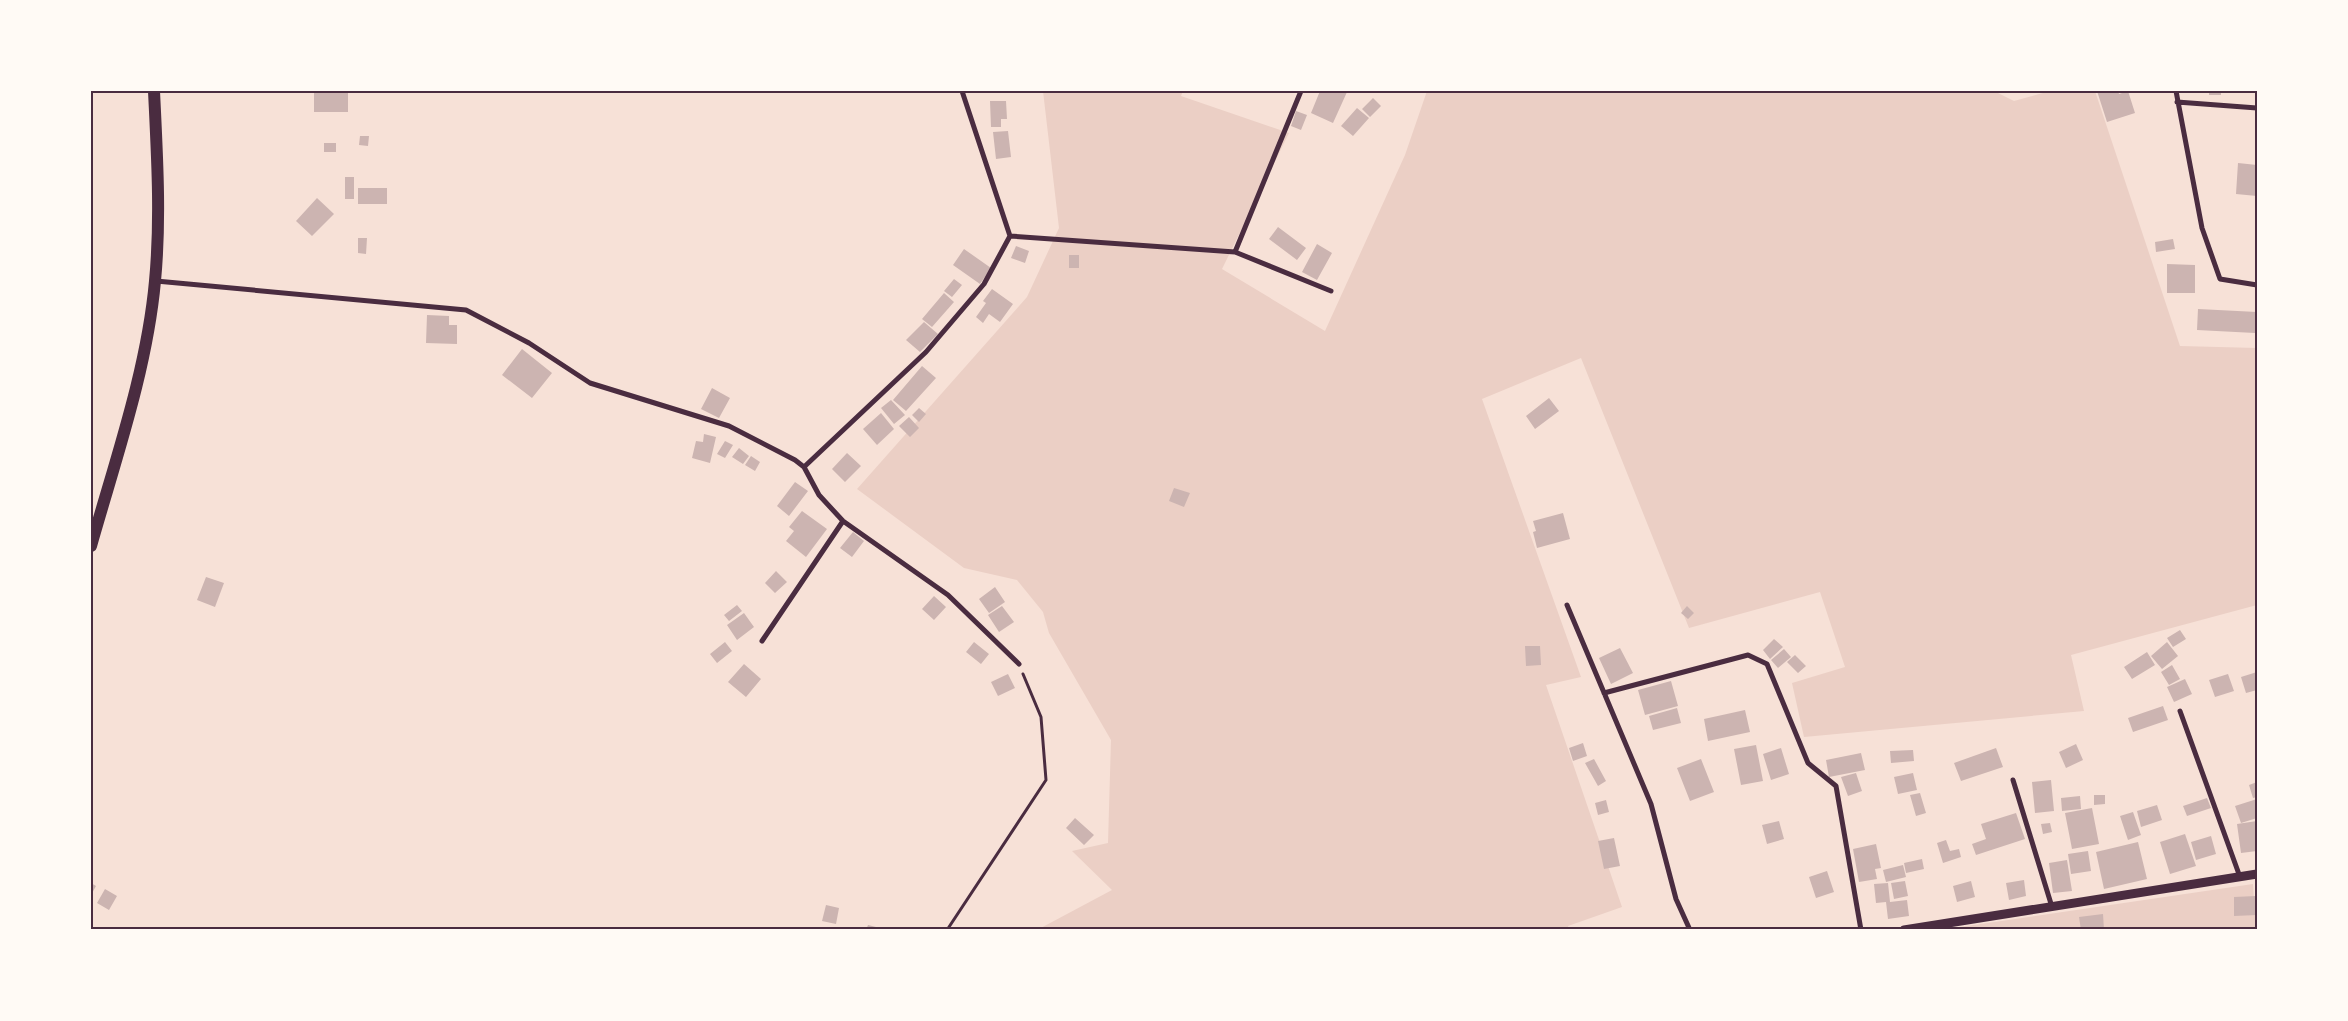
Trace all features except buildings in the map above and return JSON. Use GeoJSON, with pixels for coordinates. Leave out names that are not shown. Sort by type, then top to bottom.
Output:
{"type":"FeatureCollection","features":[{"type":"Feature","properties":{"kind":"main road"},"geometry":{"type":"LineString","coordinates":[[91,546],[138,373],[155,281],[159,188],[154,91]]}},
{"type":"Feature","properties":{"kind":"street"},"geometry":{"type":"LineString","coordinates":[[804,467],[926,352],[984,284],[1010,236],[962,91]]}},
{"type":"Feature","properties":{"kind":"street"},"geometry":{"type":"LineString","coordinates":[[1235,252],[1300,91]]}},
{"type":"Feature","properties":{"kind":"street"},"geometry":{"type":"LineString","coordinates":[[2176,91],[2202,228],[2220,279],[2257,285]]}},
{"type":"Feature","properties":{"kind":"street"},"geometry":{"type":"LineString","coordinates":[[2177,102],[2257,108]]}},
{"type":"Feature","properties":{"kind":"street"},"geometry":{"type":"LineString","coordinates":[[1010,236],[1235,252],[1331,291]]}},
{"type":"Feature","properties":{"kind":"street"},"geometry":{"type":"LineString","coordinates":[[155,281],[466,310],[529,343],[590,382],[729,426],[795,460],[804,467],[819,495],[843,521],[948,595],[1019,664]]}},
{"type":"Feature","properties":{"kind":"street"},"geometry":{"type":"LineString","coordinates":[[762,641],[843,521]]}},
{"type":"Feature","properties":{"kind":"street"},"geometry":{"type":"LineString","coordinates":[[1567,605],[1651,804],[1676,899],[1690,930]]}},
{"type":"Feature","properties":{"kind":"street"},"geometry":{"type":"LineString","coordinates":[[1604,693],[1748,655],[1767,664],[1808,763],[1836,786],[1861,930]]}},
{"type":"Feature","properties":{"kind":"street"},"geometry":{"type":"LineString","coordinates":[[2180,711],[2240,877]]}},
{"type":"Feature","properties":{"kind":"street"},"geometry":{"type":"LineString","coordinates":[[2013,780],[2052,907]]}},
{"type":"Feature","properties":{"kind":"street"},"geometry":{"type":"LineString","coordinates":[[1904,930],[2257,874]]}},
{"type":"Feature","properties":{"kind":"path"},"geometry":{"type":"LineString","coordinates":[[947,930],[1046,780],[1041,717],[1019,664]]}},
{"type":"Feature","properties":{"kind":"shaded area"},"geometry":{"type":"Polygon","coordinates":[[[1043,91],[1183,91],[1181,96],[1289,133],[1222,269],[1325,331],[1405,155],[1427,91],[1994,91],[2014,101],[2050,91],[2095,91],[2180,346],[2257,348],[2257,605],[2071,655],[2084,711],[1804,737],[1792,683],[1845,667],[1820,592],[1689,628],[1581,358],[1482,399],[1581,677],[1546,685],[1622,907],[1568,926],[1569,930],[1037,930],[1112,890],[1072,851],[1108,843],[1111,740],[1049,633],[1043,612],[1017,580],[964,568],[857,489],[1027,297],[1059,228],[1043,91]]]}},
{"type":"Feature","properties":{"kind":"shaded area"},"geometry":{"type":"Polygon","coordinates":[[[2253,884],[2256,930],[1950,930],[1960,927],[2253,884]]]}}]}
